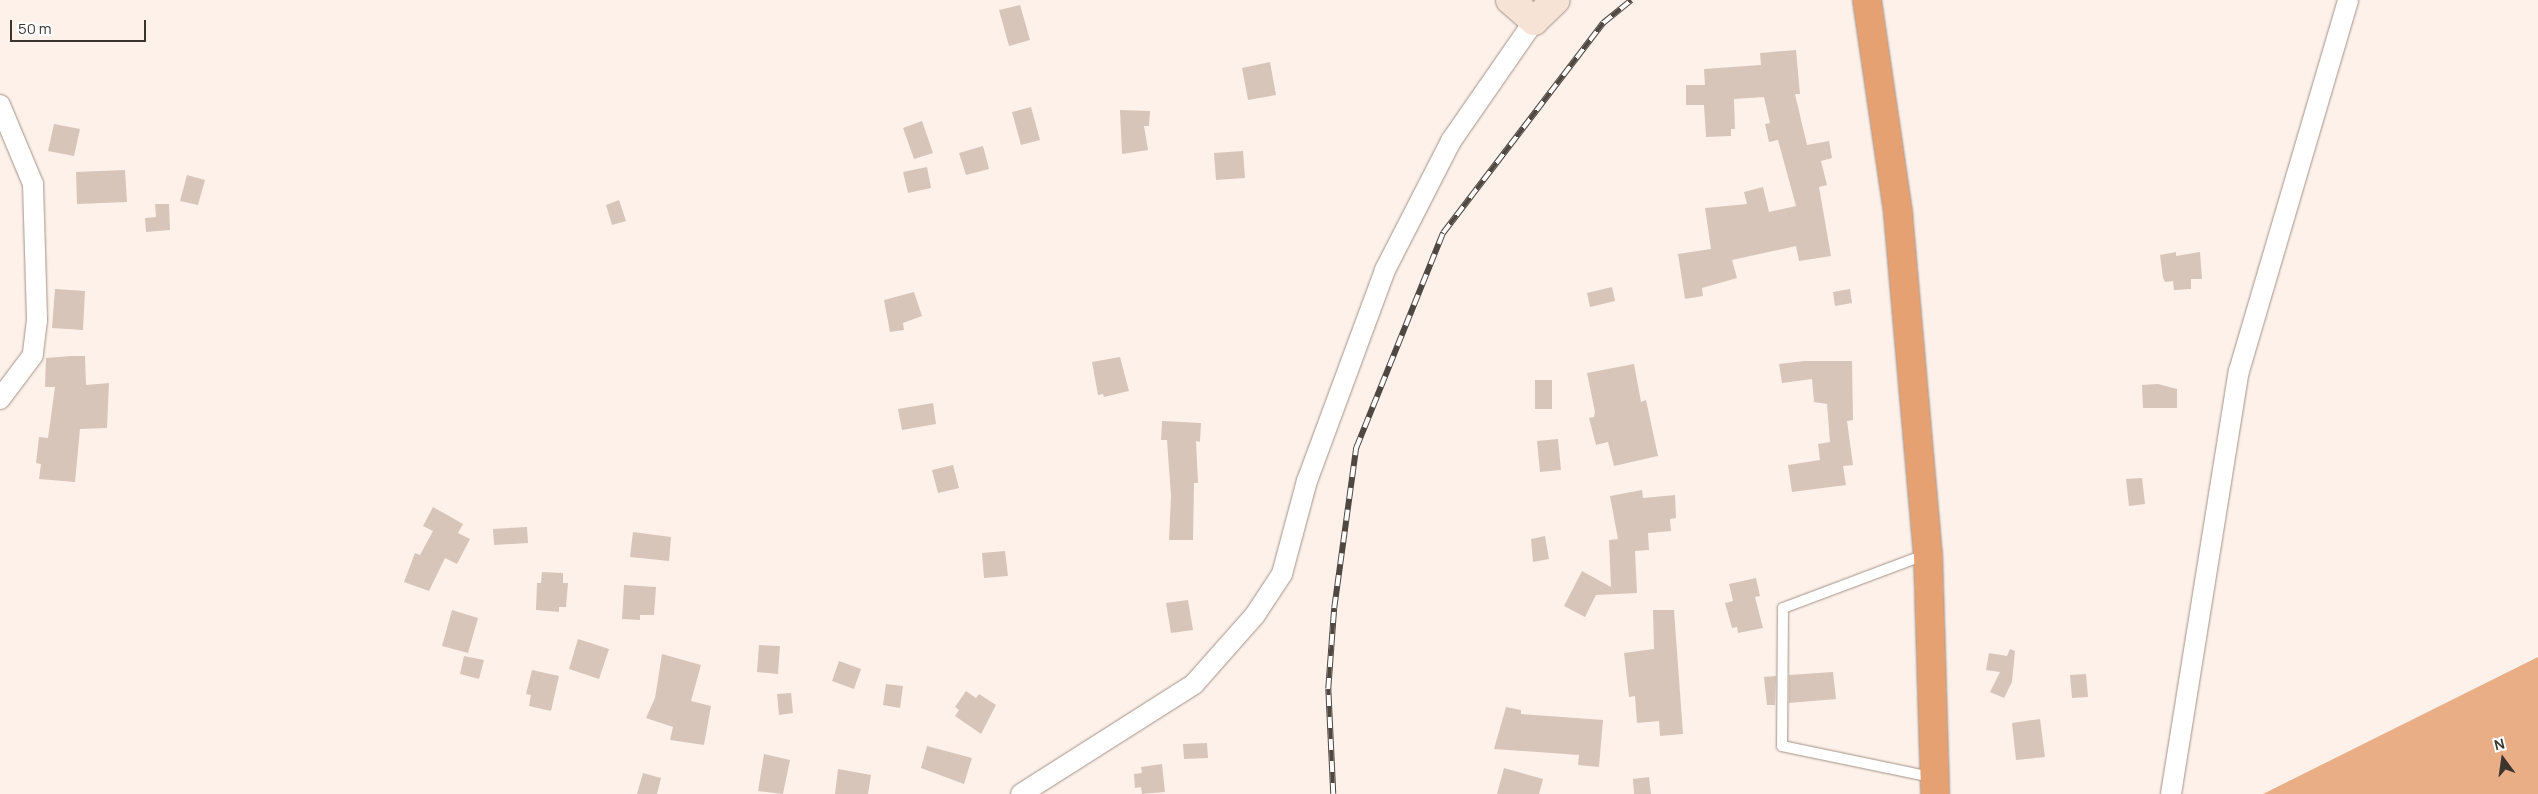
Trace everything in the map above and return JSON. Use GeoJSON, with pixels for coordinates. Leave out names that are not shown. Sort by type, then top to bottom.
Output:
{"type":"FeatureCollection","features":[{"type":"Feature","properties":{"kind":"highway"},"geometry":{"type":"LineString","coordinates":[[1867,0],[1898,213],[1928,554],[1935,786]]}},
{"type":"Feature","properties":{"kind":"street"},"geometry":{"type":"LineString","coordinates":[[1510,0],[1534,21]]}},
{"type":"Feature","properties":{"kind":"street"},"geometry":{"type":"LineString","coordinates":[[1021,794],[1194,684],[1255,615],[1282,574],[1307,481],[1385,270],[1450,141],[1534,21],[1556,0]]}},
{"type":"Feature","properties":{"kind":"street"},"geometry":{"type":"LineString","coordinates":[[2171,794],[2239,371],[2348,0]]}},
{"type":"Feature","properties":{"kind":"street"},"geometry":{"type":"LineString","coordinates":[[0,105],[33,184],[37,320],[34,355],[0,399]]}},
{"type":"Feature","properties":{"kind":"lane"},"geometry":{"type":"LineString","coordinates":[[1928,554],[1783,608],[1782,746],[1935,786]]}},
{"type":"Feature","properties":{"kind":"shaded area"},"geometry":{"type":"Polygon","coordinates":[[[2538,657],[2538,794],[2263,794],[2538,657]]]}},
{"type":"Feature","properties":{"kind":"building"},"geometry":{"type":"Polygon","coordinates":[[[1020,5],[1030,40],[1009,46],[999,10],[1020,5]]]}},
{"type":"Feature","properties":{"kind":"building"},"geometry":{"type":"Polygon","coordinates":[[[1796,50],[1800,94],[1795,94],[1807,145],[1829,141],[1832,158],[1821,161],[1827,185],[1819,187],[1831,256],[1799,261],[1796,246],[1732,260],[1737,278],[1702,288],[1703,296],[1685,299],[1678,254],[1711,249],[1705,208],[1747,204],[1744,192],[1763,187],[1769,212],[1796,206],[1778,140],[1769,142],[1765,124],[1770,123],[1764,97],[1734,99],[1735,129],[1731,129],[1731,136],[1706,137],[1704,105],[1686,105],[1686,85],[1705,85],[1704,69],[1761,65],[1760,53],[1796,50]]]}},
{"type":"Feature","properties":{"kind":"building"},"geometry":{"type":"Polygon","coordinates":[[[1270,62],[1276,95],[1248,100],[1242,68],[1270,62]]]}},
{"type":"Feature","properties":{"kind":"building"},"geometry":{"type":"Polygon","coordinates":[[[1031,107],[1040,140],[1021,145],[1012,112],[1031,107]]]}},
{"type":"Feature","properties":{"kind":"building"},"geometry":{"type":"Polygon","coordinates":[[[1120,110],[1150,111],[1149,126],[1144,126],[1148,150],[1122,154],[1120,110]]]}},
{"type":"Feature","properties":{"kind":"building"},"geometry":{"type":"Polygon","coordinates":[[[922,121],[933,153],[914,159],[903,128],[922,121]]]}},
{"type":"Feature","properties":{"kind":"building"},"geometry":{"type":"Polygon","coordinates":[[[54,124],[80,129],[74,156],[48,151],[54,124]]]}},
{"type":"Feature","properties":{"kind":"building"},"geometry":{"type":"Polygon","coordinates":[[[983,146],[989,169],[966,175],[959,153],[983,146]]]}},
{"type":"Feature","properties":{"kind":"building"},"geometry":{"type":"Polygon","coordinates":[[[1243,151],[1245,178],[1216,180],[1214,153],[1243,151]]]}},
{"type":"Feature","properties":{"kind":"building"},"geometry":{"type":"Polygon","coordinates":[[[927,167],[931,188],[908,193],[903,172],[927,167]]]}},
{"type":"Feature","properties":{"kind":"building"},"geometry":{"type":"Polygon","coordinates":[[[125,170],[127,202],[77,204],[76,172],[125,170]]]}},
{"type":"Feature","properties":{"kind":"building"},"geometry":{"type":"Polygon","coordinates":[[[187,175],[205,180],[198,205],[180,201],[187,175]]]}},
{"type":"Feature","properties":{"kind":"building"},"geometry":{"type":"Polygon","coordinates":[[[619,200],[626,221],[612,225],[606,205],[619,200]]]}},
{"type":"Feature","properties":{"kind":"building"},"geometry":{"type":"Polygon","coordinates":[[[155,204],[169,204],[170,230],[146,232],[145,218],[156,217],[155,204]]]}},
{"type":"Feature","properties":{"kind":"building"},"geometry":{"type":"Polygon","coordinates":[[[2176,252],[2176,256],[2200,252],[2202,279],[2191,279],[2191,289],[2174,290],[2173,281],[2165,282],[2163,278],[2160,255],[2176,252]]]}},
{"type":"Feature","properties":{"kind":"building"},"geometry":{"type":"Polygon","coordinates":[[[1612,287],[1615,301],[1590,307],[1587,293],[1612,287]]]}},
{"type":"Feature","properties":{"kind":"building"},"geometry":{"type":"Polygon","coordinates":[[[55,289],[85,291],[83,330],[52,328],[55,289]]]}},
{"type":"Feature","properties":{"kind":"building"},"geometry":{"type":"Polygon","coordinates":[[[1850,289],[1852,303],[1835,306],[1833,292],[1850,289]]]}},
{"type":"Feature","properties":{"kind":"building"},"geometry":{"type":"Polygon","coordinates":[[[914,292],[922,316],[903,323],[904,330],[890,332],[884,300],[914,292]]]}},
{"type":"Feature","properties":{"kind":"building"},"geometry":{"type":"Polygon","coordinates":[[[85,356],[86,385],[109,383],[107,428],[80,429],[75,482],[39,479],[41,464],[36,463],[39,437],[48,438],[55,387],[45,387],[46,358],[85,356]]]}},
{"type":"Feature","properties":{"kind":"building"},"geometry":{"type":"Polygon","coordinates":[[[1120,357],[1129,391],[1104,397],[1103,394],[1098,395],[1092,362],[1120,357]]]}},
{"type":"Feature","properties":{"kind":"building"},"geometry":{"type":"Polygon","coordinates":[[[1804,361],[1852,361],[1853,420],[1847,421],[1853,465],[1843,466],[1846,485],[1792,492],[1788,465],[1820,460],[1818,444],[1830,442],[1827,404],[1814,402],[1812,379],[1782,383],[1779,364],[1804,361]]]}},
{"type":"Feature","properties":{"kind":"building"},"geometry":{"type":"Polygon","coordinates":[[[1634,364],[1641,402],[1646,400],[1658,456],[1614,466],[1608,442],[1596,445],[1589,418],[1594,417],[1595,412],[1587,373],[1634,364]]]}},
{"type":"Feature","properties":{"kind":"building"},"geometry":{"type":"Polygon","coordinates":[[[1535,380],[1552,380],[1552,409],[1535,409],[1535,380]]]}},
{"type":"Feature","properties":{"kind":"building"},"geometry":{"type":"Polygon","coordinates":[[[2158,384],[2177,389],[2177,408],[2143,408],[2142,385],[2158,384]]]}},
{"type":"Feature","properties":{"kind":"building"},"geometry":{"type":"Polygon","coordinates":[[[933,403],[936,424],[902,430],[898,409],[933,403]]]}},
{"type":"Feature","properties":{"kind":"building"},"geometry":{"type":"Polygon","coordinates":[[[1162,421],[1201,423],[1200,442],[1196,441],[1198,483],[1194,483],[1193,540],[1169,540],[1171,496],[1167,440],[1161,440],[1162,421]]]}},
{"type":"Feature","properties":{"kind":"building"},"geometry":{"type":"Polygon","coordinates":[[[1558,439],[1561,470],[1540,472],[1537,441],[1558,439]]]}},
{"type":"Feature","properties":{"kind":"building"},"geometry":{"type":"Polygon","coordinates":[[[953,465],[959,488],[938,493],[932,470],[953,465]]]}},
{"type":"Feature","properties":{"kind":"building"},"geometry":{"type":"Polygon","coordinates":[[[2142,478],[2145,504],[2129,506],[2126,479],[2142,478]]]}},
{"type":"Feature","properties":{"kind":"building"},"geometry":{"type":"Polygon","coordinates":[[[1642,490],[1643,498],[1675,495],[1676,518],[1670,519],[1671,531],[1648,533],[1649,550],[1635,551],[1637,593],[1596,595],[1585,617],[1564,606],[1582,571],[1611,587],[1609,540],[1618,539],[1610,496],[1642,490]]]}},
{"type":"Feature","properties":{"kind":"building"},"geometry":{"type":"Polygon","coordinates":[[[433,507],[463,524],[458,533],[470,539],[457,564],[445,558],[429,591],[404,582],[415,553],[420,555],[433,531],[423,526],[433,507]]]}},
{"type":"Feature","properties":{"kind":"building"},"geometry":{"type":"Polygon","coordinates":[[[527,527],[528,543],[494,545],[493,529],[527,527]]]}},
{"type":"Feature","properties":{"kind":"building"},"geometry":{"type":"Polygon","coordinates":[[[633,532],[671,537],[669,561],[630,557],[633,532]]]}},
{"type":"Feature","properties":{"kind":"building"},"geometry":{"type":"Polygon","coordinates":[[[1545,536],[1549,559],[1533,562],[1531,539],[1545,536]]]}},
{"type":"Feature","properties":{"kind":"building"},"geometry":{"type":"Polygon","coordinates":[[[1005,551],[1008,576],[984,578],[982,553],[1005,551]]]}},
{"type":"Feature","properties":{"kind":"building"},"geometry":{"type":"Polygon","coordinates":[[[542,572],[563,573],[563,583],[568,583],[566,607],[559,607],[559,612],[536,610],[537,583],[541,583],[542,572]]]}},
{"type":"Feature","properties":{"kind":"building"},"geometry":{"type":"Polygon","coordinates":[[[1756,578],[1760,596],[1755,597],[1763,628],[1738,633],[1737,627],[1732,628],[1725,603],[1733,601],[1729,584],[1756,578]]]}},
{"type":"Feature","properties":{"kind":"building"},"geometry":{"type":"Polygon","coordinates":[[[624,585],[656,587],[654,615],[640,615],[640,620],[622,619],[624,585]]]}},
{"type":"Feature","properties":{"kind":"building"},"geometry":{"type":"Polygon","coordinates":[[[1188,600],[1193,630],[1171,633],[1166,603],[1188,600]]]}},
{"type":"Feature","properties":{"kind":"building"},"geometry":{"type":"Polygon","coordinates":[[[452,610],[478,618],[468,653],[442,646],[452,610]]]}},
{"type":"Feature","properties":{"kind":"building"},"geometry":{"type":"Polygon","coordinates":[[[1653,610],[1674,610],[1683,734],[1660,736],[1659,721],[1637,723],[1635,696],[1629,697],[1624,653],[1654,649],[1653,610]]]}},
{"type":"Feature","properties":{"kind":"building"},"geometry":{"type":"Polygon","coordinates":[[[578,639],[609,649],[599,679],[569,669],[578,639]]]}},
{"type":"Feature","properties":{"kind":"building"},"geometry":{"type":"Polygon","coordinates":[[[759,645],[780,646],[778,674],[757,672],[759,645]]]}},
{"type":"Feature","properties":{"kind":"building"},"geometry":{"type":"Polygon","coordinates":[[[2010,649],[2015,651],[2012,682],[2004,698],[1990,692],[2000,672],[1986,670],[1989,653],[2007,656],[2010,649]]]}},
{"type":"Feature","properties":{"kind":"building"},"geometry":{"type":"Polygon","coordinates":[[[662,654],[701,665],[691,701],[711,706],[704,745],[670,740],[673,727],[646,718],[655,698],[662,654]]]}},
{"type":"Feature","properties":{"kind":"building"},"geometry":{"type":"Polygon","coordinates":[[[464,656],[484,660],[479,679],[460,674],[464,656]]]}},
{"type":"Feature","properties":{"kind":"building"},"geometry":{"type":"Polygon","coordinates":[[[839,661],[861,669],[854,689],[832,681],[839,661]]]}},
{"type":"Feature","properties":{"kind":"building"},"geometry":{"type":"Polygon","coordinates":[[[532,670],[559,676],[551,711],[529,706],[531,695],[526,694],[532,670]]]}},
{"type":"Feature","properties":{"kind":"building"},"geometry":{"type":"Polygon","coordinates":[[[1833,672],[1836,699],[1789,703],[1789,675],[1833,672]]]}},
{"type":"Feature","properties":{"kind":"building"},"geometry":{"type":"Polygon","coordinates":[[[2086,674],[2088,697],[2072,698],[2070,675],[2086,674]]]}},
{"type":"Feature","properties":{"kind":"building"},"geometry":{"type":"Polygon","coordinates":[[[1776,676],[1775,705],[1767,705],[1764,677],[1776,676]]]}},
{"type":"Feature","properties":{"kind":"building"},"geometry":{"type":"Polygon","coordinates":[[[886,684],[903,686],[900,708],[883,705],[886,684]]]}},
{"type":"Feature","properties":{"kind":"building"},"geometry":{"type":"Polygon","coordinates":[[[966,691],[976,698],[979,694],[996,705],[981,734],[955,716],[959,710],[955,707],[966,691]]]}},
{"type":"Feature","properties":{"kind":"building"},"geometry":{"type":"Polygon","coordinates":[[[791,693],[793,713],[779,715],[777,694],[791,693]]]}},
{"type":"Feature","properties":{"kind":"building"},"geometry":{"type":"Polygon","coordinates":[[[1506,707],[1521,710],[1521,714],[1603,720],[1599,767],[1578,765],[1579,755],[1494,749],[1506,707]]]}},
{"type":"Feature","properties":{"kind":"building"},"geometry":{"type":"Polygon","coordinates":[[[2040,719],[2045,757],[2016,760],[2012,723],[2040,719]]]}},
{"type":"Feature","properties":{"kind":"building"},"geometry":{"type":"Polygon","coordinates":[[[1207,743],[1208,758],[1184,759],[1183,744],[1207,743]]]}},
{"type":"Feature","properties":{"kind":"building"},"geometry":{"type":"Polygon","coordinates":[[[927,746],[972,758],[964,784],[921,768],[927,746]]]}},
{"type":"Feature","properties":{"kind":"building"},"geometry":{"type":"Polygon","coordinates":[[[764,754],[790,760],[783,794],[758,791],[764,754]]]}},
{"type":"Feature","properties":{"kind":"building"},"geometry":{"type":"Polygon","coordinates":[[[1162,764],[1165,792],[1142,794],[1141,787],[1135,788],[1134,774],[1142,773],[1141,767],[1162,764]]]}},
{"type":"Feature","properties":{"kind":"building"},"geometry":{"type":"Polygon","coordinates":[[[1504,768],[1543,779],[1539,794],[1497,794],[1504,768]]]}},
{"type":"Feature","properties":{"kind":"building"},"geometry":{"type":"Polygon","coordinates":[[[838,769],[871,775],[868,794],[835,794],[838,769]]]}},
{"type":"Feature","properties":{"kind":"building"},"geometry":{"type":"Polygon","coordinates":[[[643,773],[661,778],[657,794],[637,794],[643,773]]]}},
{"type":"Feature","properties":{"kind":"building"},"geometry":{"type":"Polygon","coordinates":[[[1649,777],[1651,794],[1634,794],[1633,779],[1649,777]]]}},
{"type":"Feature","properties":{"kind":"railway"},"geometry":{"type":"LineString","coordinates":[[1333,794],[1328,689],[1334,608],[1356,448],[1443,233],[1603,23],[1631,0]]}}]}
